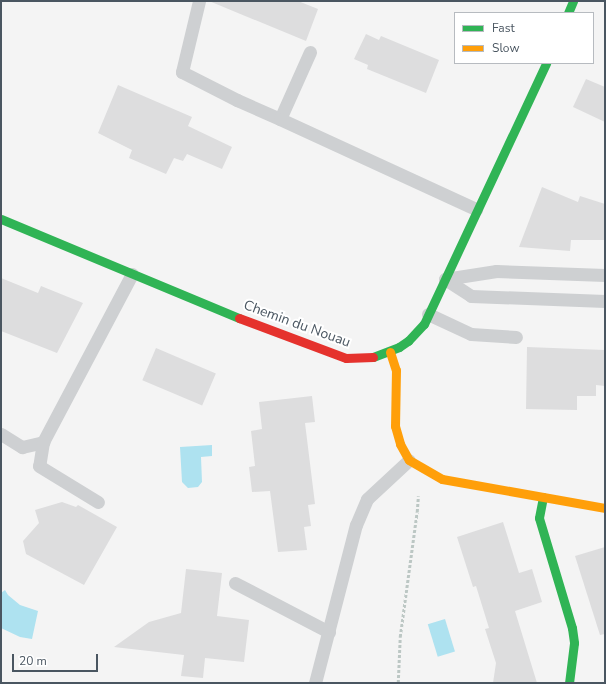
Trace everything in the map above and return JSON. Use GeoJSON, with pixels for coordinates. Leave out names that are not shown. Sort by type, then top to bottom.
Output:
{"type":"FeatureCollection","features":[{"type":"Feature","properties":{"kind":"street"},"geometry":{"type":"LineString","coordinates":[[568,12],[573,1]]}},
{"type":"Feature","properties":{"kind":"street","name":"Chemin du Nouau"},"geometry":{"type":"LineString","coordinates":[[1,219],[269,330],[346,358],[369,358],[390,352],[408,341],[424,324],[546,64]]}},
{"type":"Feature","properties":{"kind":"street"},"geometry":{"type":"LineString","coordinates":[[390,352],[396,370],[395,426],[400,444],[409,460],[442,479],[605,508]]}},
{"type":"Feature","properties":{"kind":"street"},"geometry":{"type":"LineString","coordinates":[[543,497],[539,518],[572,628],[574,643],[569,683]]}},
{"type":"Feature","properties":{"kind":"lane"},"geometry":{"type":"LineString","coordinates":[[199,1],[182,72],[237,100],[280,118],[476,210]]}},
{"type":"Feature","properties":{"kind":"lane"},"geometry":{"type":"LineString","coordinates":[[280,118],[310,52]]}},
{"type":"Feature","properties":{"kind":"lane"},"geometry":{"type":"LineString","coordinates":[[445,279],[496,271],[605,275]]}},
{"type":"Feature","properties":{"kind":"lane"},"geometry":{"type":"LineString","coordinates":[[98,502],[39,466],[43,442],[132,274]]}},
{"type":"Feature","properties":{"kind":"lane"},"geometry":{"type":"LineString","coordinates":[[445,279],[471,296],[605,301]]}},
{"type":"Feature","properties":{"kind":"lane"},"geometry":{"type":"LineString","coordinates":[[428,314],[471,334],[516,337]]}},
{"type":"Feature","properties":{"kind":"lane"},"geometry":{"type":"LineString","coordinates":[[1,434],[22,447],[43,442]]}},
{"type":"Feature","properties":{"kind":"lane"},"geometry":{"type":"LineString","coordinates":[[315,683],[356,525],[366,499],[409,460]]}},
{"type":"Feature","properties":{"kind":"lane"},"geometry":{"type":"LineString","coordinates":[[235,583],[328,632]]}},
{"type":"Feature","properties":{"kind":"path"},"geometry":{"type":"LineString","coordinates":[[398,683],[400,637],[418,495]]}},
{"type":"Feature","properties":{"kind":"water"},"geometry":{"type":"Polygon","coordinates":[[[212,445],[212,456],[201,457],[202,482],[198,487],[188,488],[182,482],[180,447],[212,445]]]}},
{"type":"Feature","properties":{"kind":"water"},"geometry":{"type":"Polygon","coordinates":[[[5,590],[8,595],[20,605],[38,611],[32,639],[20,637],[1,628],[1,593],[5,590]]]}},
{"type":"Feature","properties":{"kind":"water"},"geometry":{"type":"Polygon","coordinates":[[[445,619],[455,652],[438,657],[428,624],[445,619]]]}},
{"type":"Feature","properties":{"kind":"building"},"geometry":{"type":"Polygon","coordinates":[[[209,1],[298,1],[318,9],[306,41],[209,1]]]}},
{"type":"Feature","properties":{"kind":"building"},"geometry":{"type":"Polygon","coordinates":[[[366,34],[379,40],[381,36],[439,60],[426,93],[367,69],[368,65],[354,59],[366,34]]]}},
{"type":"Feature","properties":{"kind":"building"},"geometry":{"type":"Polygon","coordinates":[[[586,79],[605,87],[605,122],[573,107],[586,79]]]}},
{"type":"Feature","properties":{"kind":"building"},"geometry":{"type":"Polygon","coordinates":[[[118,85],[192,117],[188,126],[232,147],[222,169],[187,154],[183,161],[174,158],[166,174],[129,158],[132,150],[98,133],[118,85]]]}},
{"type":"Feature","properties":{"kind":"building"},"geometry":{"type":"Polygon","coordinates":[[[542,187],[578,202],[580,196],[605,204],[605,240],[571,240],[570,251],[519,247],[542,187]]]}},
{"type":"Feature","properties":{"kind":"building"},"geometry":{"type":"Polygon","coordinates":[[[1,278],[38,293],[41,286],[83,303],[57,353],[1,331],[1,278]]]}},
{"type":"Feature","properties":{"kind":"building"},"geometry":{"type":"Polygon","coordinates":[[[527,347],[605,350],[605,386],[596,385],[596,396],[577,396],[577,410],[526,409],[527,347]]]}},
{"type":"Feature","properties":{"kind":"building"},"geometry":{"type":"Polygon","coordinates":[[[156,348],[216,373],[202,406],[142,380],[156,348]]]}},
{"type":"Feature","properties":{"kind":"building"},"geometry":{"type":"Polygon","coordinates":[[[312,396],[315,422],[305,423],[315,504],[308,505],[311,526],[304,527],[307,550],[278,552],[270,491],[252,492],[249,467],[255,466],[251,431],[262,429],[259,402],[312,396]]]}},
{"type":"Feature","properties":{"kind":"building"},"geometry":{"type":"Polygon","coordinates":[[[62,502],[76,507],[78,505],[117,527],[84,585],[26,554],[23,541],[39,523],[35,510],[62,502]]]}},
{"type":"Feature","properties":{"kind":"building"},"geometry":{"type":"Polygon","coordinates":[[[503,522],[519,573],[532,569],[542,602],[515,611],[537,683],[493,683],[496,663],[485,629],[489,628],[476,586],[473,587],[457,537],[503,522]]]}},
{"type":"Feature","properties":{"kind":"building"},"geometry":{"type":"Polygon","coordinates":[[[605,547],[605,634],[600,635],[575,556],[605,547]]]}},
{"type":"Feature","properties":{"kind":"building"},"geometry":{"type":"Polygon","coordinates":[[[186,569],[222,573],[217,616],[249,620],[244,662],[205,658],[203,678],[181,676],[184,655],[114,647],[149,622],[181,613],[186,569]]]}},
{"type":"Feature","properties":{"kind":"traffic: fast"},"geometry":{"type":"LineString","coordinates":[[568,12],[573,1]]}},
{"type":"Feature","properties":{"kind":"traffic: fast"},"geometry":{"type":"LineString","coordinates":[[373,357],[399,347],[408,341],[424,324],[546,64]]}},
{"type":"Feature","properties":{"kind":"traffic: fast"},"geometry":{"type":"LineString","coordinates":[[1,219],[239,318]]}},
{"type":"Feature","properties":{"kind":"traffic: fast"},"geometry":{"type":"LineString","coordinates":[[543,497],[539,518],[572,628],[574,643],[569,683]]}},
{"type":"Feature","properties":{"kind":"traffic: slow"},"geometry":{"type":"LineString","coordinates":[[390,352],[396,370],[395,426],[400,444],[409,460],[442,479],[605,508]]}},
{"type":"Feature","properties":{"kind":"traffic: jam"},"geometry":{"type":"LineString","coordinates":[[239,318],[346,358],[373,357]]}}]}
